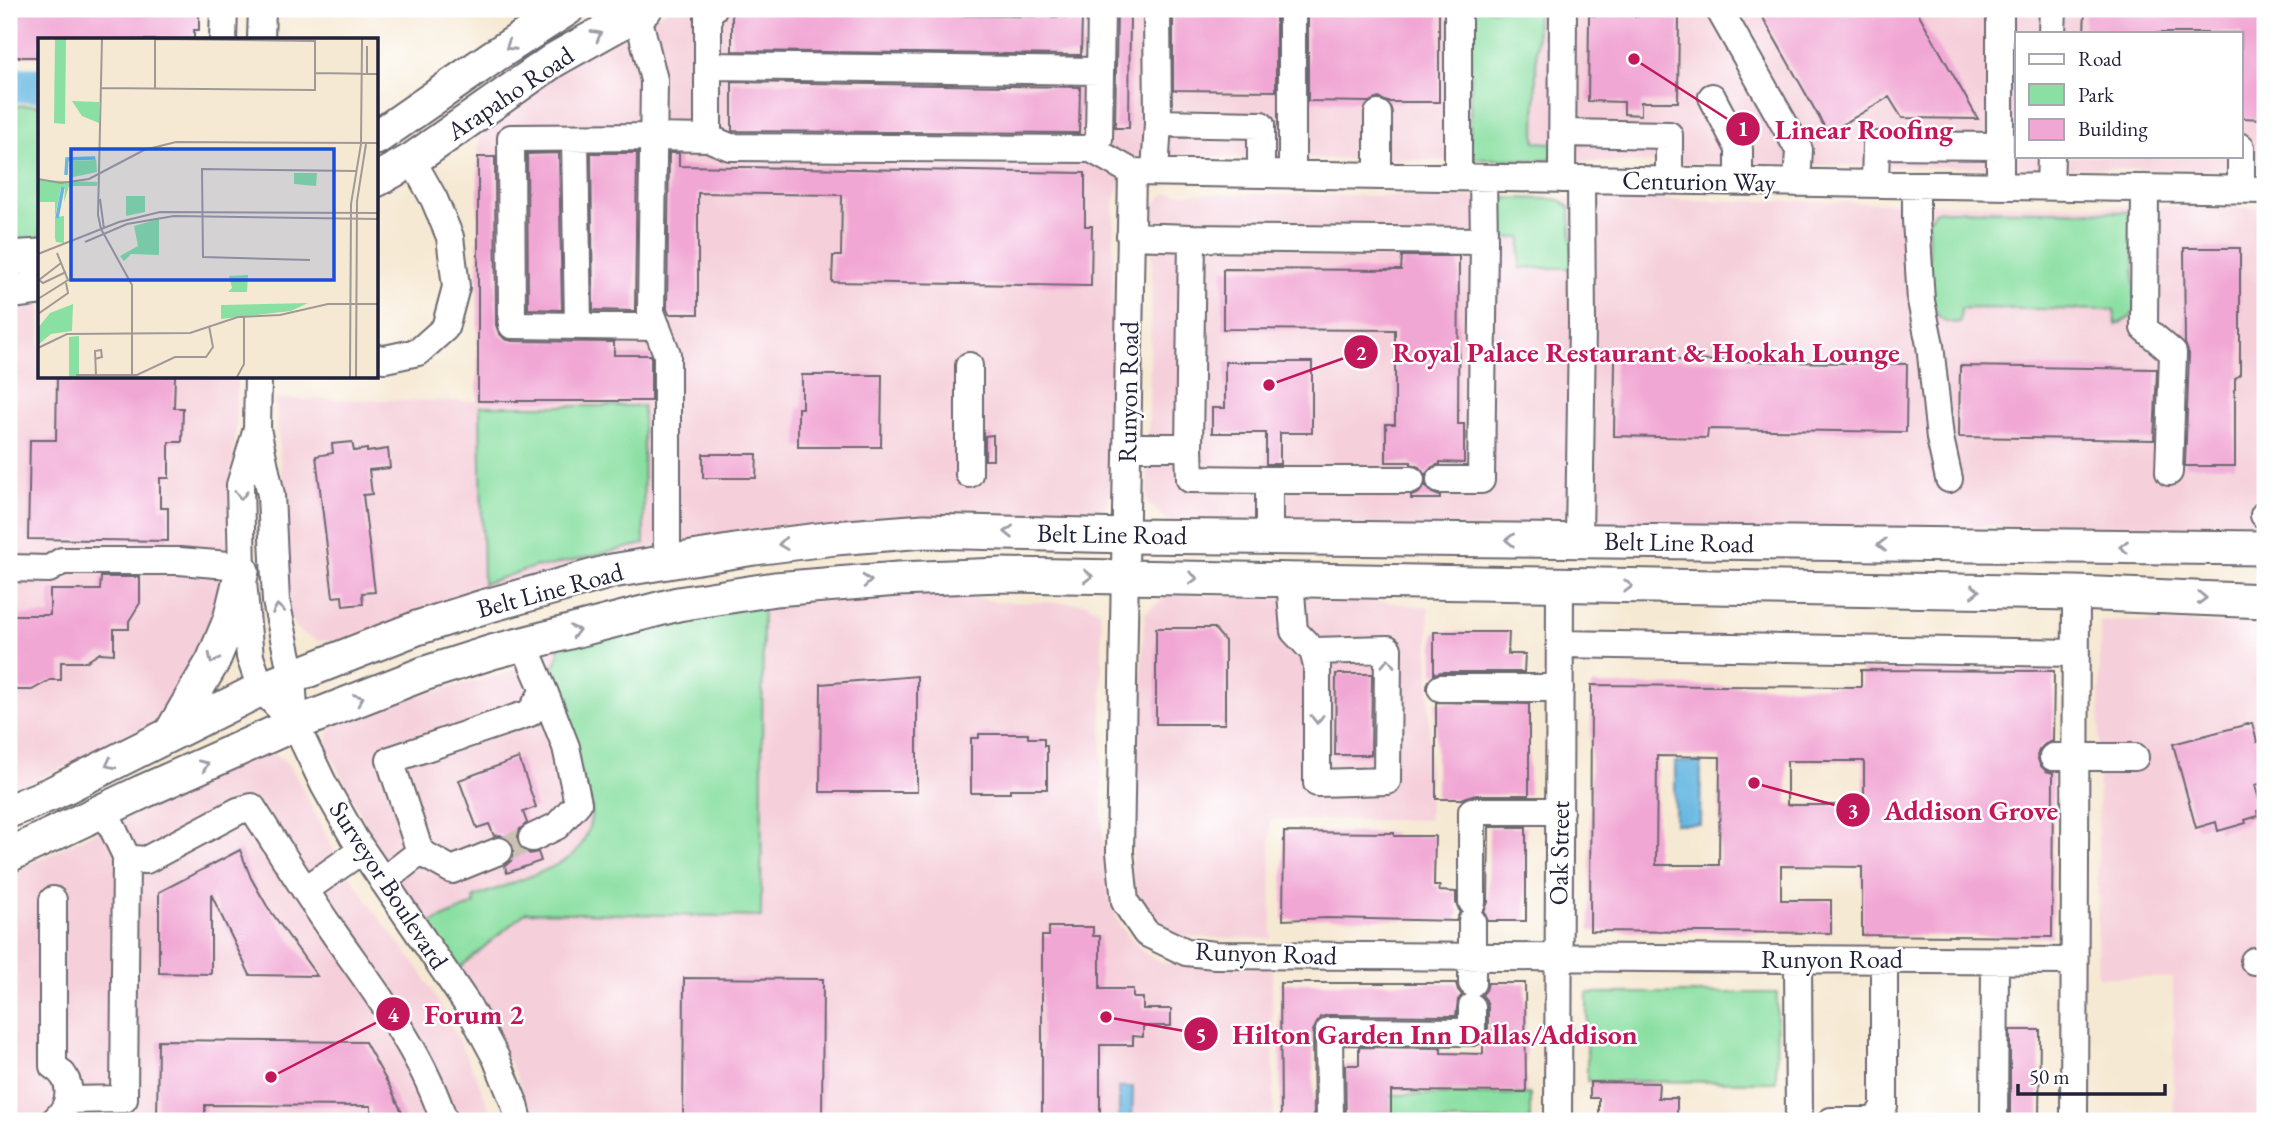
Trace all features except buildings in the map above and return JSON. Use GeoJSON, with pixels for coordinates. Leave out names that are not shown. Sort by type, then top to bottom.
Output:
{"type":"FeatureCollection","features":[{"type":"Feature","properties":{"kind":"main road","name":"Arapaho Road"},"geometry":{"type":"LineString","coordinates":[[378,137],[567,9]]}},
{"type":"Feature","properties":{"kind":"main road","name":"Arapaho Road"},"geometry":{"type":"LineString","coordinates":[[378,179],[412,160],[554,60],[639,10]]}},
{"type":"Feature","properties":{"kind":"main road"},"geometry":{"type":"LineString","coordinates":[[9,258],[38,256]]}},
{"type":"Feature","properties":{"kind":"main road"},"geometry":{"type":"LineString","coordinates":[[9,292],[38,288]]}},
{"type":"Feature","properties":{"kind":"main road","name":"Belt Line Road"},"geometry":{"type":"LineString","coordinates":[[9,811],[53,793],[261,689],[417,628],[612,571],[778,545],[908,532],[2265,548]]}},
{"type":"Feature","properties":{"kind":"main road"},"geometry":{"type":"LineString","coordinates":[[1449,583],[1478,566],[1548,567],[1568,558],[1578,541]]}},
{"type":"Feature","properties":{"kind":"main road"},"geometry":{"type":"LineString","coordinates":[[1560,585],[1577,566],[1591,562],[1676,561],[1690,542]]}},
{"type":"Feature","properties":{"kind":"main road"},"geometry":{"type":"LineString","coordinates":[[1882,590],[1944,578],[1951,569],[1950,545]]}},
{"type":"Feature","properties":{"kind":"main road"},"geometry":{"type":"LineString","coordinates":[[670,562],[678,604]]}},
{"type":"Feature","properties":{"kind":"main road"},"geometry":{"type":"LineString","coordinates":[[171,733],[213,661],[226,633],[242,569]]}},
{"type":"Feature","properties":{"kind":"main road","name":"Belt Line Road"},"geometry":{"type":"LineString","coordinates":[[9,855],[295,724],[423,674],[524,644],[678,604],[775,589],[898,579],[1001,575],[2076,593],[2265,601]]}},
{"type":"Feature","properties":{"kind":"street"},"geometry":{"type":"LineString","coordinates":[[223,38],[224,9]]}},
{"type":"Feature","properties":{"kind":"street"},"geometry":{"type":"LineString","coordinates":[[261,38],[262,9]]}},
{"type":"Feature","properties":{"kind":"street"},"geometry":{"type":"LineString","coordinates":[[708,138],[708,11],[713,9]]}},
{"type":"Feature","properties":{"kind":"street"},"geometry":{"type":"LineString","coordinates":[[1091,149],[1099,139],[1101,9]]}},
{"type":"Feature","properties":{"kind":"street","name":"Runyon Road"},"geometry":{"type":"LineString","coordinates":[[1157,9],[1158,123],[1130,236],[1120,852],[1125,902],[1146,933],[1186,952],[1472,982],[1558,958],[2073,961]]}},
{"type":"Feature","properties":{"kind":"street"},"geometry":{"type":"LineString","coordinates":[[1292,9],[1292,175]]}},
{"type":"Feature","properties":{"kind":"street"},"geometry":{"type":"LineString","coordinates":[[1440,480],[1482,480],[1484,241],[1470,178],[1458,9]]}},
{"type":"Feature","properties":{"kind":"street"},"geometry":{"type":"LineString","coordinates":[[1563,9],[1563,133],[1572,179],[1582,325],[1578,541]]}},
{"type":"Feature","properties":{"kind":"street"},"geometry":{"type":"LineString","coordinates":[[1719,9],[1799,150],[1797,183]]}},
{"type":"Feature","properties":{"kind":"street"},"geometry":{"type":"LineString","coordinates":[[2000,9],[2000,186]]}},
{"type":"Feature","properties":{"kind":"street"},"geometry":{"type":"LineString","coordinates":[[2052,32],[2053,9]]}},
{"type":"Feature","properties":{"kind":"street"},"geometry":{"type":"LineString","coordinates":[[639,10],[654,80],[651,312],[667,354],[667,544],[670,562]]}},
{"type":"Feature","properties":{"kind":"street"},"geometry":{"type":"LineString","coordinates":[[708,66],[1100,71]]}},
{"type":"Feature","properties":{"kind":"street"},"geometry":{"type":"LineString","coordinates":[[1712,97],[1739,149],[1739,181]]}},
{"type":"Feature","properties":{"kind":"street"},"geometry":{"type":"LineString","coordinates":[[1377,176],[1378,114]]}},
{"type":"Feature","properties":{"kind":"street"},"geometry":{"type":"LineString","coordinates":[[1158,123],[1261,125],[1261,174]]}},
{"type":"Feature","properties":{"kind":"street"},"geometry":{"type":"LineString","coordinates":[[1563,133],[1669,135],[1669,180]]}},
{"type":"Feature","properties":{"kind":"street"},"geometry":{"type":"LineString","coordinates":[[657,327],[512,325],[511,138],[708,138],[730,147],[1091,149],[1144,172]]}},
{"type":"Feature","properties":{"kind":"street"},"geometry":{"type":"LineString","coordinates":[[575,138],[578,326]]}},
{"type":"Feature","properties":{"kind":"street"},"geometry":{"type":"LineString","coordinates":[[1875,184],[1876,145],[2000,146]]}},
{"type":"Feature","properties":{"kind":"street"},"geometry":{"type":"LineString","coordinates":[[2242,147],[2265,148]]}},
{"type":"Feature","properties":{"kind":"street"},"geometry":{"type":"LineString","coordinates":[[2242,151],[2253,190]]}},
{"type":"Feature","properties":{"kind":"street"},"geometry":{"type":"LineString","coordinates":[[2050,187],[2051,158]]}},
{"type":"Feature","properties":{"kind":"street"},"geometry":{"type":"LineString","coordinates":[[378,358],[418,352],[445,328],[456,287],[450,237],[412,160]]}},
{"type":"Feature","properties":{"kind":"street","name":"Centurion Way"},"geometry":{"type":"LineString","coordinates":[[1144,172],[2253,190]]}},
{"type":"Feature","properties":{"kind":"street"},"geometry":{"type":"LineString","coordinates":[[1916,184],[1922,301],[1930,345],[1940,438],[1949,479]]}},
{"type":"Feature","properties":{"kind":"street"},"geometry":{"type":"LineString","coordinates":[[2145,188],[2144,328],[2173,353],[2169,472]]}},
{"type":"Feature","properties":{"kind":"street"},"geometry":{"type":"LineString","coordinates":[[1130,236],[1484,241]]}},
{"type":"Feature","properties":{"kind":"street"},"geometry":{"type":"LineString","coordinates":[[1192,238],[1190,479],[1411,480]]}},
{"type":"Feature","properties":{"kind":"street"},"geometry":{"type":"LineString","coordinates":[[968,474],[969,366]]}},
{"type":"Feature","properties":{"kind":"street","name":"Surveyor Boulevard"},"geometry":{"type":"LineString","coordinates":[[258,378],[257,429],[271,495],[276,601],[292,676],[295,724]]}},
{"type":"Feature","properties":{"kind":"street","name":"Surveyor Boulevard"},"geometry":{"type":"LineString","coordinates":[[257,429],[240,485],[242,569],[250,657],[261,689],[295,724],[324,785],[362,850],[467,1004],[496,1058],[519,1121]]}},
{"type":"Feature","properties":{"kind":"street"},"geometry":{"type":"LineString","coordinates":[[1127,447],[1189,447]]}},
{"type":"Feature","properties":{"kind":"street"},"geometry":{"type":"LineString","coordinates":[[1269,480],[1269,537]]}},
{"type":"Feature","properties":{"kind":"street"},"geometry":{"type":"LineString","coordinates":[[9,568],[48,569],[62,561],[179,561],[242,569]]}},
{"type":"Feature","properties":{"kind":"street"},"geometry":{"type":"LineString","coordinates":[[1290,580],[1294,631],[1313,651],[1317,666],[1317,783],[1387,781],[1388,649],[1313,651]]}},
{"type":"Feature","properties":{"kind":"street","name":"Oak Street"},"geometry":{"type":"LineString","coordinates":[[1558,1121],[1560,585]]}},
{"type":"Feature","properties":{"kind":"street"},"geometry":{"type":"LineString","coordinates":[[2074,1121],[2073,961],[2064,757],[2076,653],[2076,593]]}},
{"type":"Feature","properties":{"kind":"street"},"geometry":{"type":"LineString","coordinates":[[524,644],[566,747],[578,803],[557,827],[532,838]]}},
{"type":"Feature","properties":{"kind":"street"},"geometry":{"type":"LineString","coordinates":[[1560,644],[2076,653]]}},
{"type":"Feature","properties":{"kind":"street"},"geometry":{"type":"LineString","coordinates":[[1441,688],[1560,688]]}},
{"type":"Feature","properties":{"kind":"street"},"geometry":{"type":"LineString","coordinates":[[499,851],[452,870],[420,852],[390,760],[530,713],[544,691]]}},
{"type":"Feature","properties":{"kind":"street"},"geometry":{"type":"LineString","coordinates":[[2064,757],[2135,757]]}},
{"type":"Feature","properties":{"kind":"street"},"geometry":{"type":"LineString","coordinates":[[126,856],[146,860],[238,811],[252,807],[305,890],[403,1032],[436,1095],[443,1121]]}},
{"type":"Feature","properties":{"kind":"street"},"geometry":{"type":"LineString","coordinates":[[69,1100],[124,1110],[126,856],[104,810]]}},
{"type":"Feature","properties":{"kind":"street"},"geometry":{"type":"LineString","coordinates":[[1330,1121],[1329,1031],[1472,1032],[1472,811],[1560,811]]}},
{"type":"Feature","properties":{"kind":"street"},"geometry":{"type":"LineString","coordinates":[[305,890],[362,850]]}},
{"type":"Feature","properties":{"kind":"street"},"geometry":{"type":"LineString","coordinates":[[383,881],[420,852]]}},
{"type":"Feature","properties":{"kind":"street"},"geometry":{"type":"LineString","coordinates":[[53,900],[53,1066],[59,1069],[69,1087],[69,1100],[54,1121]]}},
{"type":"Feature","properties":{"kind":"street"},"geometry":{"type":"LineString","coordinates":[[1798,959],[1799,1121]]}},
{"type":"Feature","properties":{"kind":"street"},"geometry":{"type":"LineString","coordinates":[[1831,1121],[1876,1121],[1884,1106],[1884,960]]}},
{"type":"Feature","properties":{"kind":"street"},"geometry":{"type":"LineString","coordinates":[[1994,1121],[1995,961]]}},
{"type":"Feature","properties":{"kind":"shaded area"},"geometry":{"type":"Polygon","coordinates":[[[671,9],[2265,9],[2265,171],[1131,156],[1114,201],[1110,492],[1102,515],[1085,522],[479,592],[340,640],[320,641],[301,633],[285,606],[285,510],[275,399],[477,401],[479,125],[598,43],[671,9]]]}},
{"type":"Feature","properties":{"kind":"shaded area"},"geometry":{"type":"Polygon","coordinates":[[[1167,193],[2265,208],[2265,534],[2087,534],[2052,527],[1988,526],[1919,534],[1172,524],[1147,503],[1153,208],[1158,199],[1167,193]]]}},
{"type":"Feature","properties":{"kind":"shaded area"},"geometry":{"type":"Polygon","coordinates":[[[38,299],[38,378],[237,378],[236,429],[218,631],[206,664],[155,722],[9,794],[9,301],[38,299]]]}},
{"type":"Feature","properties":{"kind":"shaded area"},"geometry":{"type":"Polygon","coordinates":[[[923,593],[960,593],[995,602],[1085,603],[1099,610],[1102,627],[1102,822],[1106,885],[1119,925],[1144,953],[1164,963],[1272,968],[1274,1121],[533,1121],[517,1078],[487,1015],[459,968],[526,912],[761,917],[763,605],[923,593]]]}},
{"type":"Feature","properties":{"kind":"shaded area"},"geometry":{"type":"Polygon","coordinates":[[[1169,594],[1359,599],[1429,607],[1429,820],[1270,820],[1272,939],[1179,937],[1143,916],[1132,876],[1145,612],[1169,594]]]}},
{"type":"Feature","properties":{"kind":"shaded area"},"geometry":{"type":"Polygon","coordinates":[[[2100,621],[2265,624],[2265,1121],[2174,1121],[2173,978],[2097,977],[2100,621]]]}},
{"type":"Feature","properties":{"kind":"shaded area"},"geometry":{"type":"Polygon","coordinates":[[[557,646],[614,844],[426,925],[383,858],[327,747],[329,731],[343,715],[506,673],[557,646]]]}},
{"type":"Feature","properties":{"kind":"shaded area"},"geometry":{"type":"Polygon","coordinates":[[[275,754],[290,765],[334,851],[375,912],[422,973],[478,1080],[494,1121],[12,1121],[9,1113],[9,871],[40,859],[254,755],[275,754]]]}},
{"type":"Feature","properties":{"kind":"green space"},"geometry":{"type":"Polygon","coordinates":[[[1471,9],[1537,9],[1535,142],[1553,143],[1553,156],[1548,160],[1473,159],[1470,155],[1471,9]]]}},
{"type":"Feature","properties":{"kind":"green space"},"geometry":{"type":"Polygon","coordinates":[[[38,105],[38,244],[9,246],[9,106],[38,105]]]}},
{"type":"Feature","properties":{"kind":"green space"},"geometry":{"type":"Polygon","coordinates":[[[1505,198],[1560,200],[1570,208],[1573,268],[1520,268],[1521,238],[1498,238],[1499,202],[1505,198]]]}},
{"type":"Feature","properties":{"kind":"green space"},"geometry":{"type":"Polygon","coordinates":[[[1934,212],[2129,212],[2133,216],[2135,310],[2131,317],[2116,325],[2114,310],[1961,308],[1960,322],[1944,320],[1936,312],[1932,302],[1929,266],[1928,221],[1934,212]]]}},
{"type":"Feature","properties":{"kind":"green space"},"geometry":{"type":"Polygon","coordinates":[[[480,406],[643,406],[644,544],[544,567],[537,566],[483,584],[480,406]]]}},
{"type":"Feature","properties":{"kind":"green space"},"geometry":{"type":"Polygon","coordinates":[[[763,605],[761,917],[526,912],[459,968],[426,925],[475,904],[473,898],[566,860],[578,849],[589,827],[592,809],[546,670],[555,666],[559,654],[557,646],[763,605]]]}},
{"type":"Feature","properties":{"kind":"green space"},"geometry":{"type":"Polygon","coordinates":[[[1587,993],[1777,993],[1776,1082],[1587,1081],[1587,993]]]}},
{"type":"Feature","properties":{"kind":"green space"},"geometry":{"type":"Polygon","coordinates":[[[1530,1094],[1530,1121],[1392,1121],[1392,1113],[1368,1113],[1367,1095],[1530,1094]]]}},
{"type":"Feature","properties":{"kind":"water"},"geometry":{"type":"Polygon","coordinates":[[[1675,762],[1701,762],[1700,824],[1675,824],[1675,762]]]}},
{"type":"Feature","properties":{"kind":"water"},"geometry":{"type":"Polygon","coordinates":[[[1119,1087],[1133,1087],[1132,1121],[1119,1121],[1119,1087]]]}},
{"type":"Feature","properties":{"kind":"waterway"},"geometry":{"type":"LineString","coordinates":[[9,85],[38,85]]}},
{"type":"Feature","properties":{"kind":"tunnel"},"geometry":{"type":"LineString","coordinates":[[499,851],[532,838]]}},
{"type":"Feature","properties":{"kind":"place","name":"Linear Roofing"},"geometry":{"type":"Point","coordinates":[1634,59]}},
{"type":"Feature","properties":{"kind":"place","name":"Royal Palace Restaurant & Hookah Lounge"},"geometry":{"type":"Point","coordinates":[1269,385]}},
{"type":"Feature","properties":{"kind":"place","name":"Addison Grove"},"geometry":{"type":"Point","coordinates":[1754,783]}},
{"type":"Feature","properties":{"kind":"place","name":"Hilton Garden Inn Dallas/Addison"},"geometry":{"type":"Point","coordinates":[1106,1017]}},
{"type":"Feature","properties":{"kind":"place","name":"Forum 2"},"geometry":{"type":"Point","coordinates":[271,1077]}}]}
